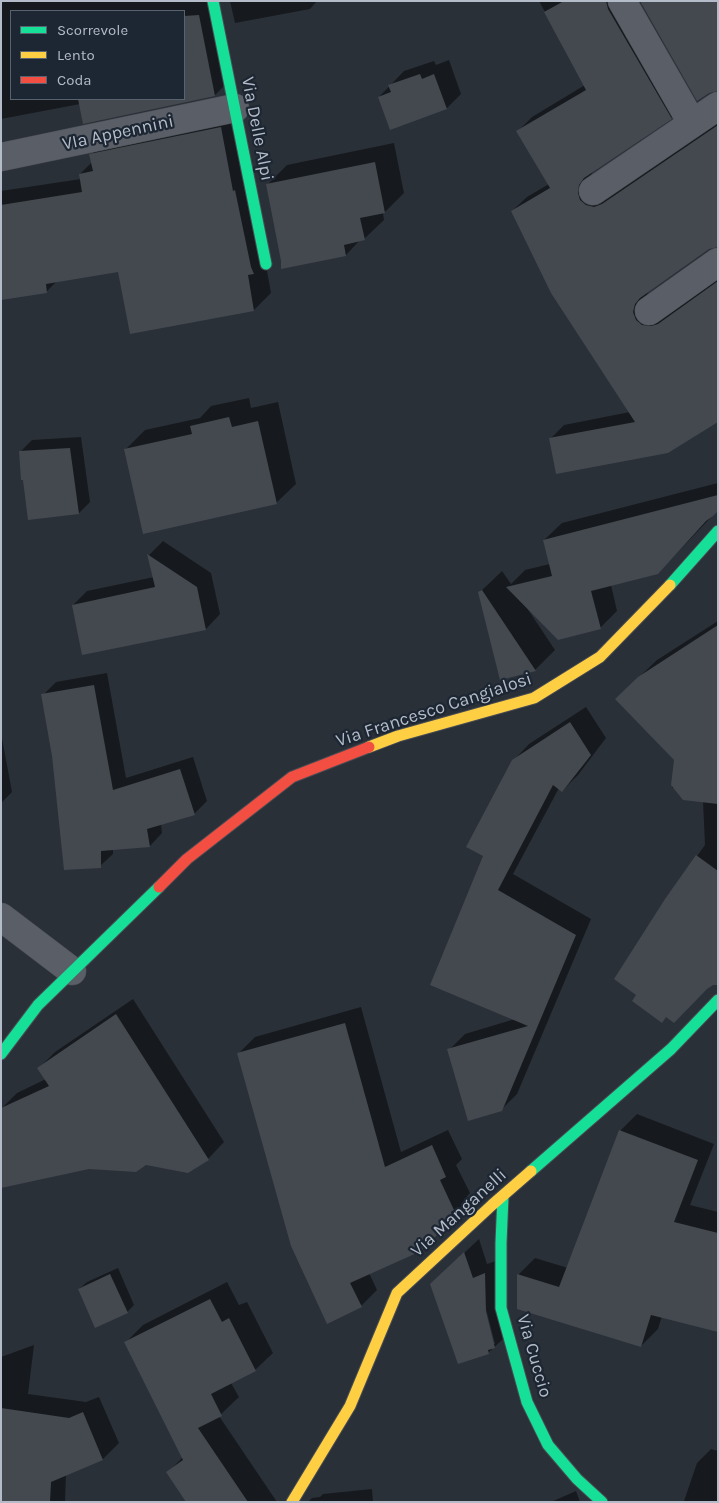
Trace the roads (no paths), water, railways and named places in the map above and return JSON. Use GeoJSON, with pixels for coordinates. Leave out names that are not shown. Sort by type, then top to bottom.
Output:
{"type":"FeatureCollection","features":[{"type":"Feature","properties":{"kind":"street","name":"Via Delle Alpi"},"geometry":{"type":"LineString","coordinates":[[214,1],[266,264]]}},
{"type":"Feature","properties":{"kind":"street"},"geometry":{"type":"LineString","coordinates":[[622,1],[692,124]]}},
{"type":"Feature","properties":{"kind":"street"},"geometry":{"type":"LineString","coordinates":[[593,191],[718,106]]}},
{"type":"Feature","properties":{"kind":"street","name":"VIa Appennini"},"geometry":{"type":"LineString","coordinates":[[1,157],[235,108]]}},
{"type":"Feature","properties":{"kind":"street"},"geometry":{"type":"LineString","coordinates":[[649,310],[718,262]]}},
{"type":"Feature","properties":{"kind":"street","name":"Via Francesco Cangialosi"},"geometry":{"type":"LineString","coordinates":[[1,1054],[38,1005],[187,859],[292,777],[398,736],[534,698],[600,658],[656,600],[718,531]]}},
{"type":"Feature","properties":{"kind":"street"},"geometry":{"type":"LineString","coordinates":[[1,917],[72,971]]}},
{"type":"Feature","properties":{"kind":"street","name":"Via Manganelli"},"geometry":{"type":"LineString","coordinates":[[292,1502],[350,1406],[397,1293],[503,1196],[671,1049],[718,1000]]}},
{"type":"Feature","properties":{"kind":"street","name":"Via Cuccio"},"geometry":{"type":"LineString","coordinates":[[503,1196],[501,1308],[527,1402],[548,1445],[577,1479],[602,1502]]}}]}
